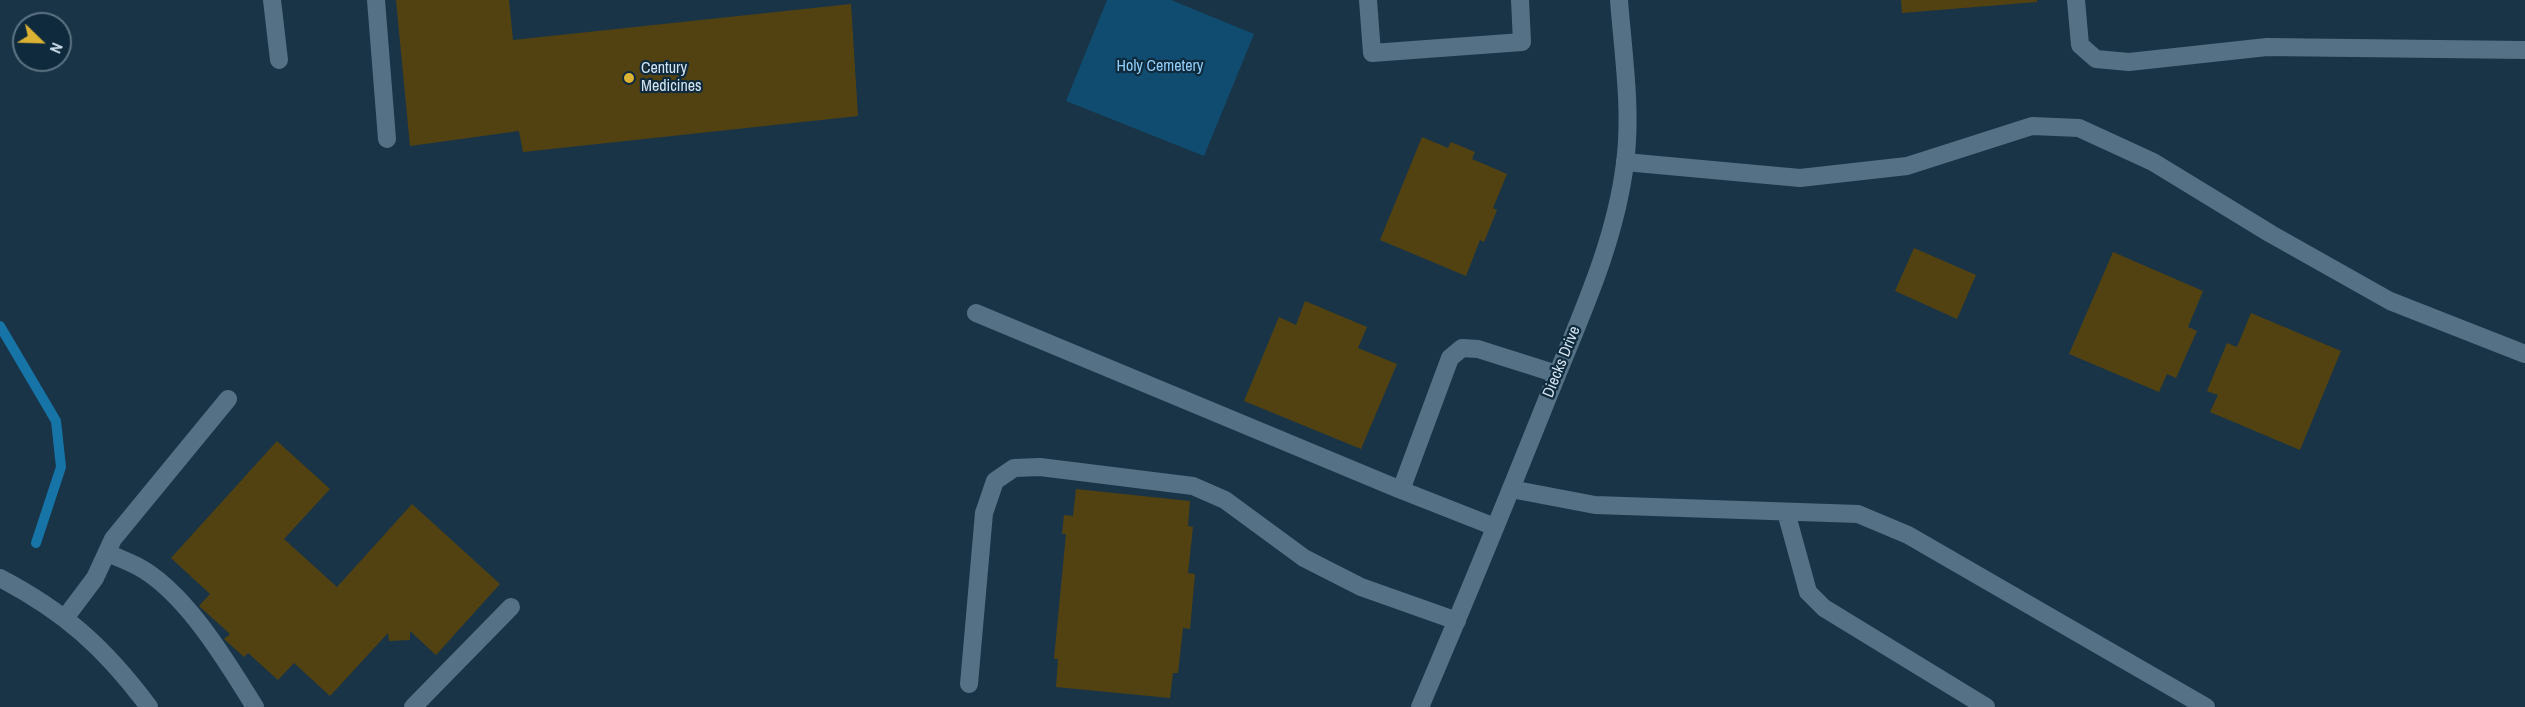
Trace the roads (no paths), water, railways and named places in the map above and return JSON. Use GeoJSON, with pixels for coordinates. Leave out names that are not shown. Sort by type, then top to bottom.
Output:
{"type":"FeatureCollection","features":[{"type":"Feature","properties":{"kind":"street"},"geometry":{"type":"LineString","coordinates":[[272,0],[279,60]]}},
{"type":"Feature","properties":{"kind":"street"},"geometry":{"type":"LineString","coordinates":[[376,0],[387,139]]}},
{"type":"Feature","properties":{"kind":"street"},"geometry":{"type":"LineString","coordinates":[[1368,0],[1372,53],[1522,42],[1520,0]]}},
{"type":"Feature","properties":{"kind":"street","name":"Diecks Drive"},"geometry":{"type":"LineString","coordinates":[[1420,707],[1496,527],[1602,263],[1617,211],[1625,162],[1624,77],[1619,0]]}},
{"type":"Feature","properties":{"kind":"street"},"geometry":{"type":"LineString","coordinates":[[2076,0],[2080,45],[2096,59],[2129,62],[2267,47],[2525,50]]}},
{"type":"Feature","properties":{"kind":"street"},"geometry":{"type":"LineString","coordinates":[[1625,162],[1800,178],[1907,166],[2032,126],[2079,128],[2153,162],[2271,234],[2390,301],[2525,354]]}},
{"type":"Feature","properties":{"kind":"street"},"geometry":{"type":"LineString","coordinates":[[976,313],[1401,490],[1496,527]]}},
{"type":"Feature","properties":{"kind":"street"},"geometry":{"type":"LineString","coordinates":[[1401,490],[1450,358],[1462,348],[1478,348],[1557,375]]}},
{"type":"Feature","properties":{"kind":"street"},"geometry":{"type":"LineString","coordinates":[[65,618],[95,578],[113,539],[228,399]]}},
{"type":"Feature","properties":{"kind":"street"},"geometry":{"type":"LineString","coordinates":[[969,684],[984,513],[995,481],[1014,468],[1040,467],[1193,486],[1225,500],[1304,558],[1361,587],[1456,621]]}},
{"type":"Feature","properties":{"kind":"street"},"geometry":{"type":"LineString","coordinates":[[1511,489],[1595,505],[1858,514],[1908,535],[2206,707]]}},
{"type":"Feature","properties":{"kind":"street"},"geometry":{"type":"LineString","coordinates":[[1786,512],[1808,592],[1824,608],[1986,707]]}},
{"type":"Feature","properties":{"kind":"street"},"geometry":{"type":"LineString","coordinates":[[107,553],[138,566],[160,582],[187,610],[226,660],[255,707]]}},
{"type":"Feature","properties":{"kind":"street"},"geometry":{"type":"LineString","coordinates":[[0,578],[39,599],[87,635],[129,680],[149,707]]}},
{"type":"Feature","properties":{"kind":"street"},"geometry":{"type":"LineString","coordinates":[[413,707],[511,607]]}},
{"type":"Feature","properties":{"kind":"waterway"},"geometry":{"type":"LineString","coordinates":[[0,326],[56,421],[61,467],[36,543]]}},
{"type":"Feature","properties":{"kind":"place","name":"Century Medicines"},"geometry":{"type":"Point","coordinates":[629,78]}},
{"type":"Feature","properties":{"kind":"park label","name":"Holy Cemetery"},"geometry":{"type":"Point","coordinates":[1160,67]}}]}
